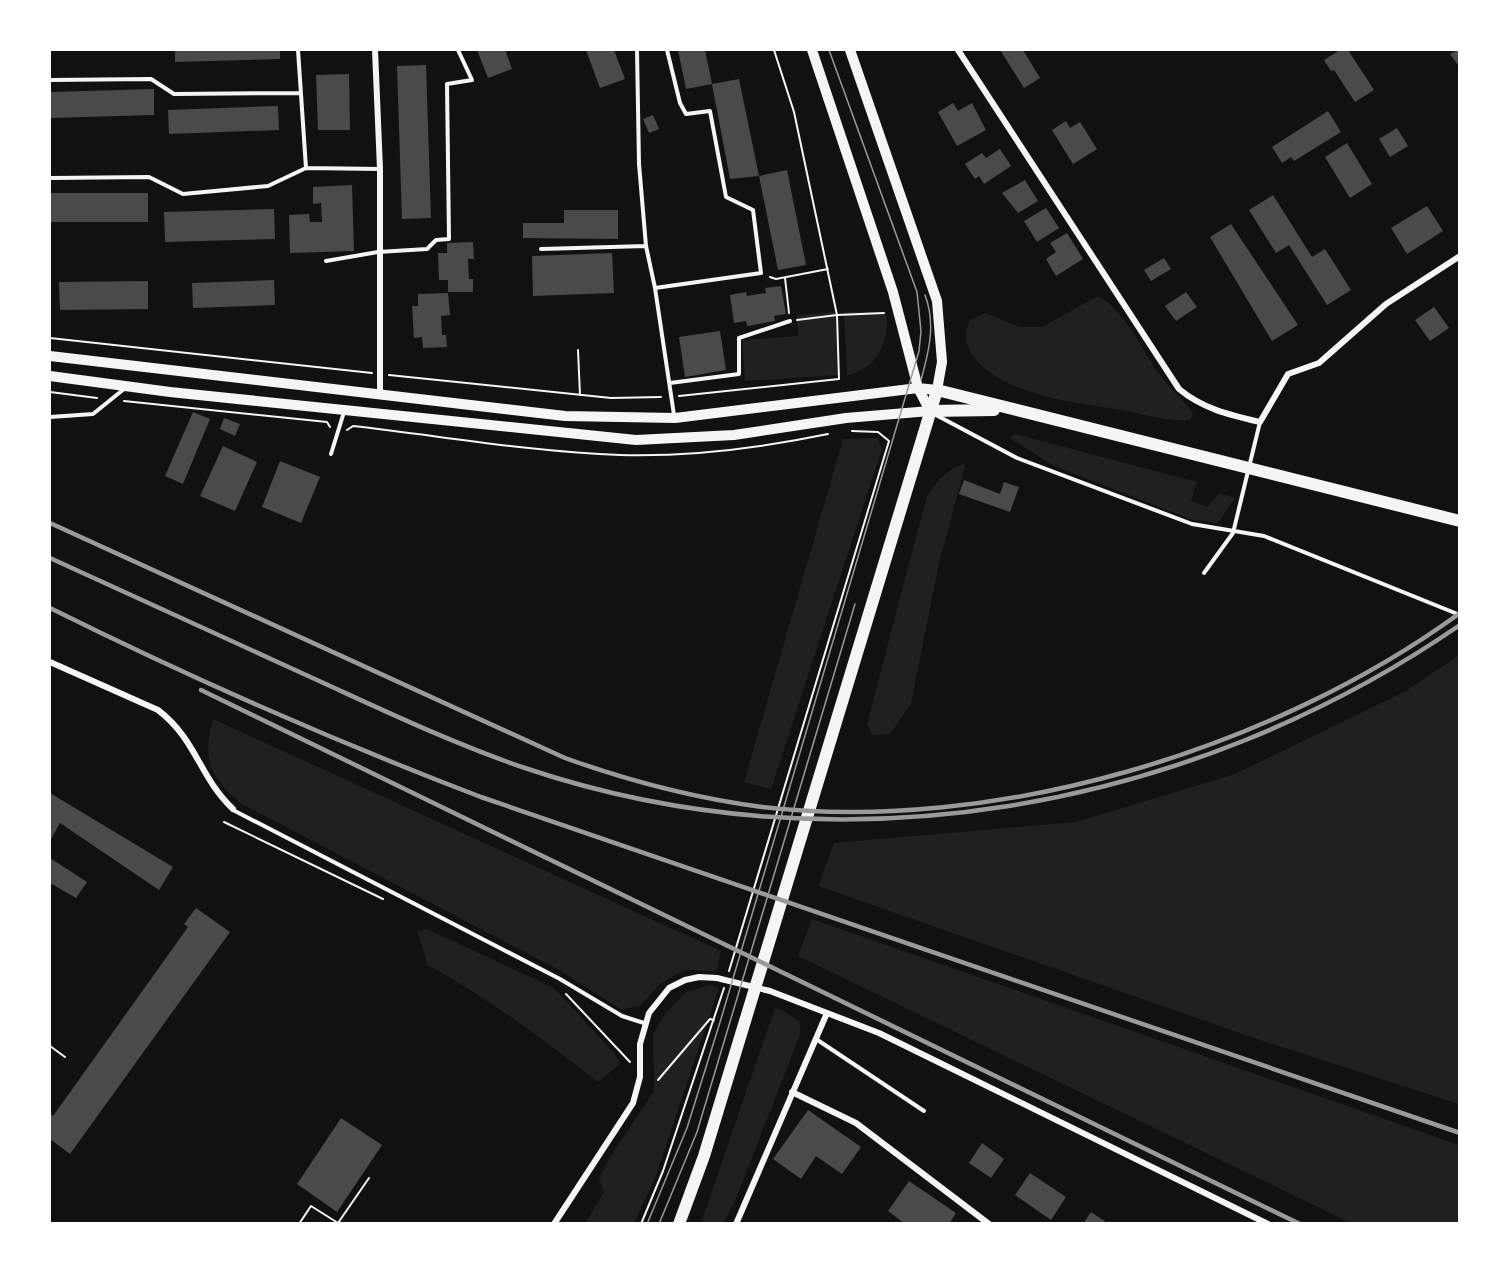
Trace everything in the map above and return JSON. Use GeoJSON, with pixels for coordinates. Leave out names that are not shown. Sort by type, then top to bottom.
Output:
{"type":"FeatureCollection","features":[{"type":"Feature","properties":{"kind":"main road"},"geometry":{"type":"LineString","coordinates":[[812,50],[893,292],[918,388],[930,411]]}},
{"type":"Feature","properties":{"kind":"main road"},"geometry":{"type":"LineString","coordinates":[[678,1224],[704,1156],[937,390],[942,362],[938,301],[850,50]]}},
{"type":"Feature","properties":{"kind":"main road"},"geometry":{"type":"LineString","coordinates":[[50,356],[565,416],[675,418],[918,388],[937,390],[1460,521]]}},
{"type":"Feature","properties":{"kind":"main road"},"geometry":{"type":"LineString","coordinates":[[50,376],[636,440],[734,435],[846,418],[930,411],[1010,409]]}},
{"type":"Feature","properties":{"kind":"street"},"geometry":{"type":"LineString","coordinates":[[375,50],[380,168],[378,252],[380,394]]}},
{"type":"Feature","properties":{"kind":"street"},"geometry":{"type":"LineString","coordinates":[[958,50],[1179,389],[1194,401],[1224,414],[1260,422],[1288,374],[1319,363],[1386,304],[1460,256]]}},
{"type":"Feature","properties":{"kind":"street"},"geometry":{"type":"LineString","coordinates":[[50,662],[158,710],[173,721],[184,733],[219,796],[233,809]]}},
{"type":"Feature","properties":{"kind":"street"},"geometry":{"type":"LineString","coordinates":[[554,1224],[633,1103],[640,1077],[644,1023],[649,1013],[669,988],[685,980],[699,977],[717,978],[770,991],[879,1033],[1268,1224]]}},
{"type":"Feature","properties":{"kind":"street"},"geometry":{"type":"LineString","coordinates":[[736,1224],[827,1013]]}},
{"type":"Feature","properties":{"kind":"street"},"geometry":{"type":"LineString","coordinates":[[792,1092],[856,1123],[989,1224]]}},
{"type":"Feature","properties":{"kind":"lane"},"geometry":{"type":"LineString","coordinates":[[298,50],[306,168]]}},
{"type":"Feature","properties":{"kind":"lane"},"geometry":{"type":"LineString","coordinates":[[326,261],[378,252],[427,249],[436,240],[449,239],[447,84],[472,80],[459,50]]}},
{"type":"Feature","properties":{"kind":"lane"},"geometry":{"type":"LineString","coordinates":[[637,50],[639,164],[646,246],[655,288],[675,418]]}},
{"type":"Feature","properties":{"kind":"lane"},"geometry":{"type":"LineString","coordinates":[[655,288],[761,273],[753,210],[726,197],[710,111],[686,114],[680,103],[668,50]]}},
{"type":"Feature","properties":{"kind":"lane"},"geometry":{"type":"LineString","coordinates":[[50,80],[151,79],[174,94],[301,93]]}},
{"type":"Feature","properties":{"kind":"lane"},"geometry":{"type":"LineString","coordinates":[[50,178],[149,177],[183,194],[268,186],[306,168],[380,168]]}},
{"type":"Feature","properties":{"kind":"lane"},"geometry":{"type":"LineString","coordinates":[[540,249],[646,246]]}},
{"type":"Feature","properties":{"kind":"lane"},"geometry":{"type":"LineString","coordinates":[[670,383],[739,374],[739,338],[790,321]]}},
{"type":"Feature","properties":{"kind":"lane"},"geometry":{"type":"LineString","coordinates":[[50,417],[93,414],[127,386]]}},
{"type":"Feature","properties":{"kind":"lane"},"geometry":{"type":"LineString","coordinates":[[331,454],[345,409]]}},
{"type":"Feature","properties":{"kind":"lane"},"geometry":{"type":"LineString","coordinates":[[930,411],[1017,458],[1192,524],[1233,533],[1264,536],[1460,615]]}},
{"type":"Feature","properties":{"kind":"lane"},"geometry":{"type":"LineString","coordinates":[[1204,573],[1233,533],[1260,422]]}},
{"type":"Feature","properties":{"kind":"lane"},"geometry":{"type":"LineString","coordinates":[[233,809],[560,979],[622,1016],[644,1023]]}},
{"type":"Feature","properties":{"kind":"lane"},"geometry":{"type":"LineString","coordinates":[[815,1039],[924,1111]]}},
{"type":"Feature","properties":{"kind":"path"},"geometry":{"type":"LineString","coordinates":[[50,338],[611,398],[672,397],[839,379],[837,315],[828,269],[794,112],[774,50]]}},
{"type":"Feature","properties":{"kind":"path"},"geometry":{"type":"LineString","coordinates":[[761,273],[776,279],[828,269]]}},
{"type":"Feature","properties":{"kind":"path"},"geometry":{"type":"LineString","coordinates":[[785,278],[790,321],[837,315],[884,313]]}},
{"type":"Feature","properties":{"kind":"path"},"geometry":{"type":"LineString","coordinates":[[578,350],[580,395]]}},
{"type":"Feature","properties":{"kind":"path"},"geometry":{"type":"LineString","coordinates":[[729,972],[889,441],[878,432],[848,431]]}},
{"type":"Feature","properties":{"kind":"path"},"geometry":{"type":"LineString","coordinates":[[224,822],[384,900]]}},
{"type":"Feature","properties":{"kind":"path"},"geometry":{"type":"LineString","coordinates":[[640,1224],[663,1171],[726,984]]}},
{"type":"Feature","properties":{"kind":"path"},"geometry":{"type":"LineString","coordinates":[[563,991],[635,1066]]}},
{"type":"Feature","properties":{"kind":"path"},"geometry":{"type":"LineString","coordinates":[[658,1080],[710,1019],[715,1018]]}},
{"type":"Feature","properties":{"kind":"path"},"geometry":{"type":"LineString","coordinates":[[50,1046],[65,1057]]}},
{"type":"Feature","properties":{"kind":"path"},"geometry":{"type":"LineString","coordinates":[[299,1224],[312,1206],[338,1223],[369,1178]]}},
{"type":"Feature","properties":{"kind":"shaded area"},"geometry":{"type":"Polygon","coordinates":[[[1098,296],[1126,322],[1163,379],[1193,414],[1190,420],[1173,420],[1080,404],[1032,392],[989,372],[974,357],[966,339],[969,321],[985,313],[1019,327],[1042,327],[1098,296]]]}},
{"type":"Feature","properties":{"kind":"shaded area"},"geometry":{"type":"Polygon","coordinates":[[[835,312],[840,375],[745,381],[742,340],[798,336],[797,315],[835,312]]]}},
{"type":"Feature","properties":{"kind":"shaded area"},"geometry":{"type":"Polygon","coordinates":[[[844,312],[886,312],[887,323],[884,343],[874,360],[857,372],[847,375],[844,312]]]}},
{"type":"Feature","properties":{"kind":"shaded area"},"geometry":{"type":"Polygon","coordinates":[[[1015,434],[1197,482],[1191,501],[1208,507],[1219,493],[1235,498],[1218,523],[1193,520],[1054,466],[1010,438],[1015,434]]]}},
{"type":"Feature","properties":{"kind":"shaded area"},"geometry":{"type":"Polygon","coordinates":[[[877,438],[882,449],[771,789],[744,782],[843,439],[877,438]]]}},
{"type":"Feature","properties":{"kind":"shaded area"},"geometry":{"type":"Polygon","coordinates":[[[966,463],[939,563],[911,704],[890,734],[872,735],[867,724],[926,499],[943,476],[966,463]]]}},
{"type":"Feature","properties":{"kind":"shaded area"},"geometry":{"type":"Polygon","coordinates":[[[1459,655],[1459,1104],[1254,1038],[818,886],[834,843],[1076,822],[1235,774],[1406,691],[1459,655]]]}},
{"type":"Feature","properties":{"kind":"shaded area"},"geometry":{"type":"Polygon","coordinates":[[[213,719],[721,951],[716,971],[684,970],[660,984],[641,1005],[622,1010],[559,970],[240,803],[221,784],[211,766],[208,745],[213,719]]]}},
{"type":"Feature","properties":{"kind":"shaded area"},"geometry":{"type":"Polygon","coordinates":[[[812,919],[1459,1145],[1459,1223],[1351,1223],[798,956],[812,919]]]}},
{"type":"Feature","properties":{"kind":"shaded area"},"geometry":{"type":"Polygon","coordinates":[[[427,929],[554,988],[614,1053],[620,1064],[598,1082],[515,1020],[428,965],[417,931],[427,929]]]}},
{"type":"Feature","properties":{"kind":"shaded area"},"geometry":{"type":"Polygon","coordinates":[[[710,985],[719,988],[655,1178],[634,1223],[585,1224],[604,1192],[599,1179],[607,1162],[654,1091],[653,1035],[665,1014],[686,992],[710,985]]]}},
{"type":"Feature","properties":{"kind":"shaded area"},"geometry":{"type":"Polygon","coordinates":[[[775,1008],[800,1022],[800,1035],[735,1201],[723,1223],[701,1223],[775,1008]]]}},
{"type":"Feature","properties":{"kind":"building"},"geometry":{"type":"Polygon","coordinates":[[[175,50],[280,50],[280,59],[175,62],[175,50]]]}},
{"type":"Feature","properties":{"kind":"building"},"geometry":{"type":"Polygon","coordinates":[[[477,50],[505,50],[512,69],[488,78],[477,50]]]}},
{"type":"Feature","properties":{"kind":"building"},"geometry":{"type":"Polygon","coordinates":[[[586,50],[614,50],[625,79],[600,88],[586,50]]]}},
{"type":"Feature","properties":{"kind":"building"},"geometry":{"type":"Polygon","coordinates":[[[678,50],[705,50],[712,84],[686,89],[678,50]]]}},
{"type":"Feature","properties":{"kind":"building"},"geometry":{"type":"Polygon","coordinates":[[[1000,50],[1023,50],[1040,78],[1024,88],[1000,50]]]}},
{"type":"Feature","properties":{"kind":"building"},"geometry":{"type":"Polygon","coordinates":[[[1340,50],[1348,50],[1374,90],[1355,102],[1334,70],[1331,71],[1324,60],[1340,50]]]}},
{"type":"Feature","properties":{"kind":"building"},"geometry":{"type":"Polygon","coordinates":[[[1460,50],[1460,68],[1450,54],[1460,50]]]}},
{"type":"Feature","properties":{"kind":"building"},"geometry":{"type":"Polygon","coordinates":[[[426,65],[431,218],[402,219],[397,66],[426,65]]]}},
{"type":"Feature","properties":{"kind":"building"},"geometry":{"type":"Polygon","coordinates":[[[349,74],[350,130],[318,130],[316,75],[349,74]]]}},
{"type":"Feature","properties":{"kind":"building"},"geometry":{"type":"Polygon","coordinates":[[[739,79],[759,176],[730,179],[712,84],[739,79]]]}},
{"type":"Feature","properties":{"kind":"building"},"geometry":{"type":"Polygon","coordinates":[[[154,89],[154,115],[50,118],[50,92],[154,89]]]}},
{"type":"Feature","properties":{"kind":"building"},"geometry":{"type":"Polygon","coordinates":[[[953,103],[958,111],[972,103],[986,130],[957,146],[938,112],[953,103]]]}},
{"type":"Feature","properties":{"kind":"building"},"geometry":{"type":"Polygon","coordinates":[[[278,106],[279,130],[169,134],[168,110],[278,106]]]}},
{"type":"Feature","properties":{"kind":"building"},"geometry":{"type":"Polygon","coordinates":[[[1328,111],[1341,132],[1294,161],[1291,157],[1282,163],[1272,147],[1328,111]]]}},
{"type":"Feature","properties":{"kind":"building"},"geometry":{"type":"Polygon","coordinates":[[[653,115],[659,129],[649,133],[643,119],[653,115]]]}},
{"type":"Feature","properties":{"kind":"building"},"geometry":{"type":"Polygon","coordinates":[[[1066,121],[1070,128],[1080,122],[1097,149],[1073,164],[1052,130],[1066,121]]]}},
{"type":"Feature","properties":{"kind":"building"},"geometry":{"type":"Polygon","coordinates":[[[1397,128],[1408,146],[1390,157],[1379,139],[1397,128]]]}},
{"type":"Feature","properties":{"kind":"building"},"geometry":{"type":"Polygon","coordinates":[[[1347,143],[1372,184],[1350,198],[1325,157],[1347,143]]]}},
{"type":"Feature","properties":{"kind":"building"},"geometry":{"type":"Polygon","coordinates":[[[1000,149],[1011,166],[984,184],[979,176],[975,179],[965,164],[982,153],[986,158],[1000,149]]]}},
{"type":"Feature","properties":{"kind":"building"},"geometry":{"type":"Polygon","coordinates":[[[787,170],[806,265],[778,270],[759,176],[787,170]]]}},
{"type":"Feature","properties":{"kind":"building"},"geometry":{"type":"Polygon","coordinates":[[[1025,180],[1038,201],[1018,213],[1002,193],[1025,180]]]}},
{"type":"Feature","properties":{"kind":"building"},"geometry":{"type":"Polygon","coordinates":[[[352,185],[354,251],[290,253],[289,215],[309,214],[310,222],[322,222],[321,203],[313,204],[313,187],[352,185]]]}},
{"type":"Feature","properties":{"kind":"building"},"geometry":{"type":"Polygon","coordinates":[[[50,193],[148,193],[148,222],[50,222],[50,193]]]}},
{"type":"Feature","properties":{"kind":"building"},"geometry":{"type":"Polygon","coordinates":[[[1273,195],[1312,257],[1325,249],[1351,290],[1327,305],[1289,245],[1276,253],[1249,210],[1273,195]]]}},
{"type":"Feature","properties":{"kind":"building"},"geometry":{"type":"Polygon","coordinates":[[[1427,206],[1443,231],[1407,254],[1391,228],[1427,206]]]}},
{"type":"Feature","properties":{"kind":"building"},"geometry":{"type":"Polygon","coordinates":[[[1046,208],[1059,228],[1037,242],[1024,221],[1046,208]]]}},
{"type":"Feature","properties":{"kind":"building"},"geometry":{"type":"Polygon","coordinates":[[[274,209],[275,239],[165,242],[164,212],[274,209]]]}},
{"type":"Feature","properties":{"kind":"building"},"geometry":{"type":"Polygon","coordinates":[[[564,210],[618,210],[618,239],[523,238],[523,223],[564,223],[564,210]]]}},
{"type":"Feature","properties":{"kind":"building"},"geometry":{"type":"Polygon","coordinates":[[[1231,224],[1298,325],[1272,341],[1210,237],[1231,224]]]}},
{"type":"Feature","properties":{"kind":"building"},"geometry":{"type":"Polygon","coordinates":[[[1067,233],[1083,259],[1056,276],[1046,259],[1056,252],[1050,243],[1067,233]]]}},
{"type":"Feature","properties":{"kind":"building"},"geometry":{"type":"Polygon","coordinates":[[[473,242],[474,259],[468,259],[469,279],[473,279],[473,292],[448,292],[448,280],[439,280],[438,253],[447,253],[447,243],[473,242]]]}},
{"type":"Feature","properties":{"kind":"building"},"geometry":{"type":"Polygon","coordinates":[[[612,253],[614,293],[533,296],[532,256],[612,253]]]}},
{"type":"Feature","properties":{"kind":"building"},"geometry":{"type":"Polygon","coordinates":[[[1164,258],[1171,269],[1151,281],[1144,270],[1164,258]]]}},
{"type":"Feature","properties":{"kind":"building"},"geometry":{"type":"Polygon","coordinates":[[[274,280],[275,305],[193,308],[192,283],[274,280]]]}},
{"type":"Feature","properties":{"kind":"building"},"geometry":{"type":"Polygon","coordinates":[[[148,281],[148,309],[60,310],[59,282],[148,281]]]}},
{"type":"Feature","properties":{"kind":"building"},"geometry":{"type":"Polygon","coordinates":[[[781,286],[786,314],[774,316],[775,321],[747,326],[746,321],[734,323],[730,295],[746,292],[747,296],[766,293],[765,288],[781,286]]]}},
{"type":"Feature","properties":{"kind":"building"},"geometry":{"type":"Polygon","coordinates":[[[1186,292],[1197,307],[1176,321],[1165,306],[1186,292]]]}},
{"type":"Feature","properties":{"kind":"building"},"geometry":{"type":"Polygon","coordinates":[[[448,293],[450,315],[441,316],[442,335],[446,335],[447,347],[423,348],[422,337],[414,338],[412,306],[418,306],[418,294],[448,293]]]}},
{"type":"Feature","properties":{"kind":"building"},"geometry":{"type":"Polygon","coordinates":[[[1434,307],[1449,328],[1430,341],[1415,320],[1434,307]]]}},
{"type":"Feature","properties":{"kind":"building"},"geometry":{"type":"Polygon","coordinates":[[[720,331],[726,370],[685,377],[679,337],[720,331]]]}},
{"type":"Feature","properties":{"kind":"building"},"geometry":{"type":"Polygon","coordinates":[[[193,412],[210,419],[183,484],[165,476],[193,412]]]}},
{"type":"Feature","properties":{"kind":"building"},"geometry":{"type":"Polygon","coordinates":[[[224,418],[240,424],[235,436],[220,429],[224,418]]]}},
{"type":"Feature","properties":{"kind":"building"},"geometry":{"type":"Polygon","coordinates":[[[223,446],[257,462],[235,511],[200,496],[223,446]]]}},
{"type":"Feature","properties":{"kind":"building"},"geometry":{"type":"Polygon","coordinates":[[[280,461],[320,477],[301,523],[262,507],[280,461]]]}},
{"type":"Feature","properties":{"kind":"building"},"geometry":{"type":"Polygon","coordinates":[[[964,480],[1000,494],[1004,482],[1019,487],[1010,512],[959,494],[964,480]]]}},
{"type":"Feature","properties":{"kind":"building"},"geometry":{"type":"Polygon","coordinates":[[[50,793],[173,867],[159,890],[60,823],[50,841],[50,793]]]}},
{"type":"Feature","properties":{"kind":"building"},"geometry":{"type":"Polygon","coordinates":[[[50,858],[87,882],[76,898],[50,883],[50,858]]]}},
{"type":"Feature","properties":{"kind":"building"},"geometry":{"type":"Polygon","coordinates":[[[196,908],[230,932],[70,1154],[50,1139],[50,1113],[53,1116],[188,927],[184,924],[196,908]]]}},
{"type":"Feature","properties":{"kind":"building"},"geometry":{"type":"Polygon","coordinates":[[[808,1110],[861,1147],[842,1174],[816,1156],[801,1179],[773,1159],[808,1110]]]}},
{"type":"Feature","properties":{"kind":"building"},"geometry":{"type":"Polygon","coordinates":[[[341,1118],[382,1145],[337,1212],[297,1184],[341,1118]]]}},
{"type":"Feature","properties":{"kind":"building"},"geometry":{"type":"Polygon","coordinates":[[[982,1143],[1004,1159],[991,1178],[969,1163],[982,1143]]]}},
{"type":"Feature","properties":{"kind":"building"},"geometry":{"type":"Polygon","coordinates":[[[1030,1173],[1066,1197],[1051,1220],[1015,1195],[1030,1173]]]}},
{"type":"Feature","properties":{"kind":"building"},"geometry":{"type":"Polygon","coordinates":[[[909,1181],[956,1213],[949,1224],[905,1224],[888,1211],[909,1181]]]}},
{"type":"Feature","properties":{"kind":"building"},"geometry":{"type":"Polygon","coordinates":[[[1091,1212],[1109,1224],[1083,1224],[1091,1212]]]}},
{"type":"Feature","properties":{"kind":"tram line"},"geometry":{"type":"LineString","coordinates":[[647,1224],[687,1128],[721,1019],[919,351],[921,331],[917,292],[829,50]]}},
{"type":"Feature","properties":{"kind":"tram line"},"geometry":{"type":"LineString","coordinates":[[921,380],[929,348],[931,327],[925,295]]}},
{"type":"Feature","properties":{"kind":"tram line"},"geometry":{"type":"LineString","coordinates":[[659,1224],[697,1132],[855,604]]}},
{"type":"Feature","properties":{"kind":"railway"},"geometry":{"type":"LineString","coordinates":[[50,523],[565,758],[662,788],[762,807],[851,812],[942,807],[1035,794],[1128,772],[1218,742],[1304,705],[1386,662],[1460,613]]}},
{"type":"Feature","properties":{"kind":"railway"},"geometry":{"type":"LineString","coordinates":[[50,558],[394,715],[498,759],[644,800],[765,817],[887,818],[1009,806],[1128,780],[1244,741],[1355,689],[1460,625]]}},
{"type":"Feature","properties":{"kind":"railway"},"geometry":{"type":"LineString","coordinates":[[50,608],[263,708],[481,797],[1460,1133]]}},
{"type":"Feature","properties":{"kind":"railway"},"geometry":{"type":"LineString","coordinates":[[201,690],[1300,1224]]}}]}
